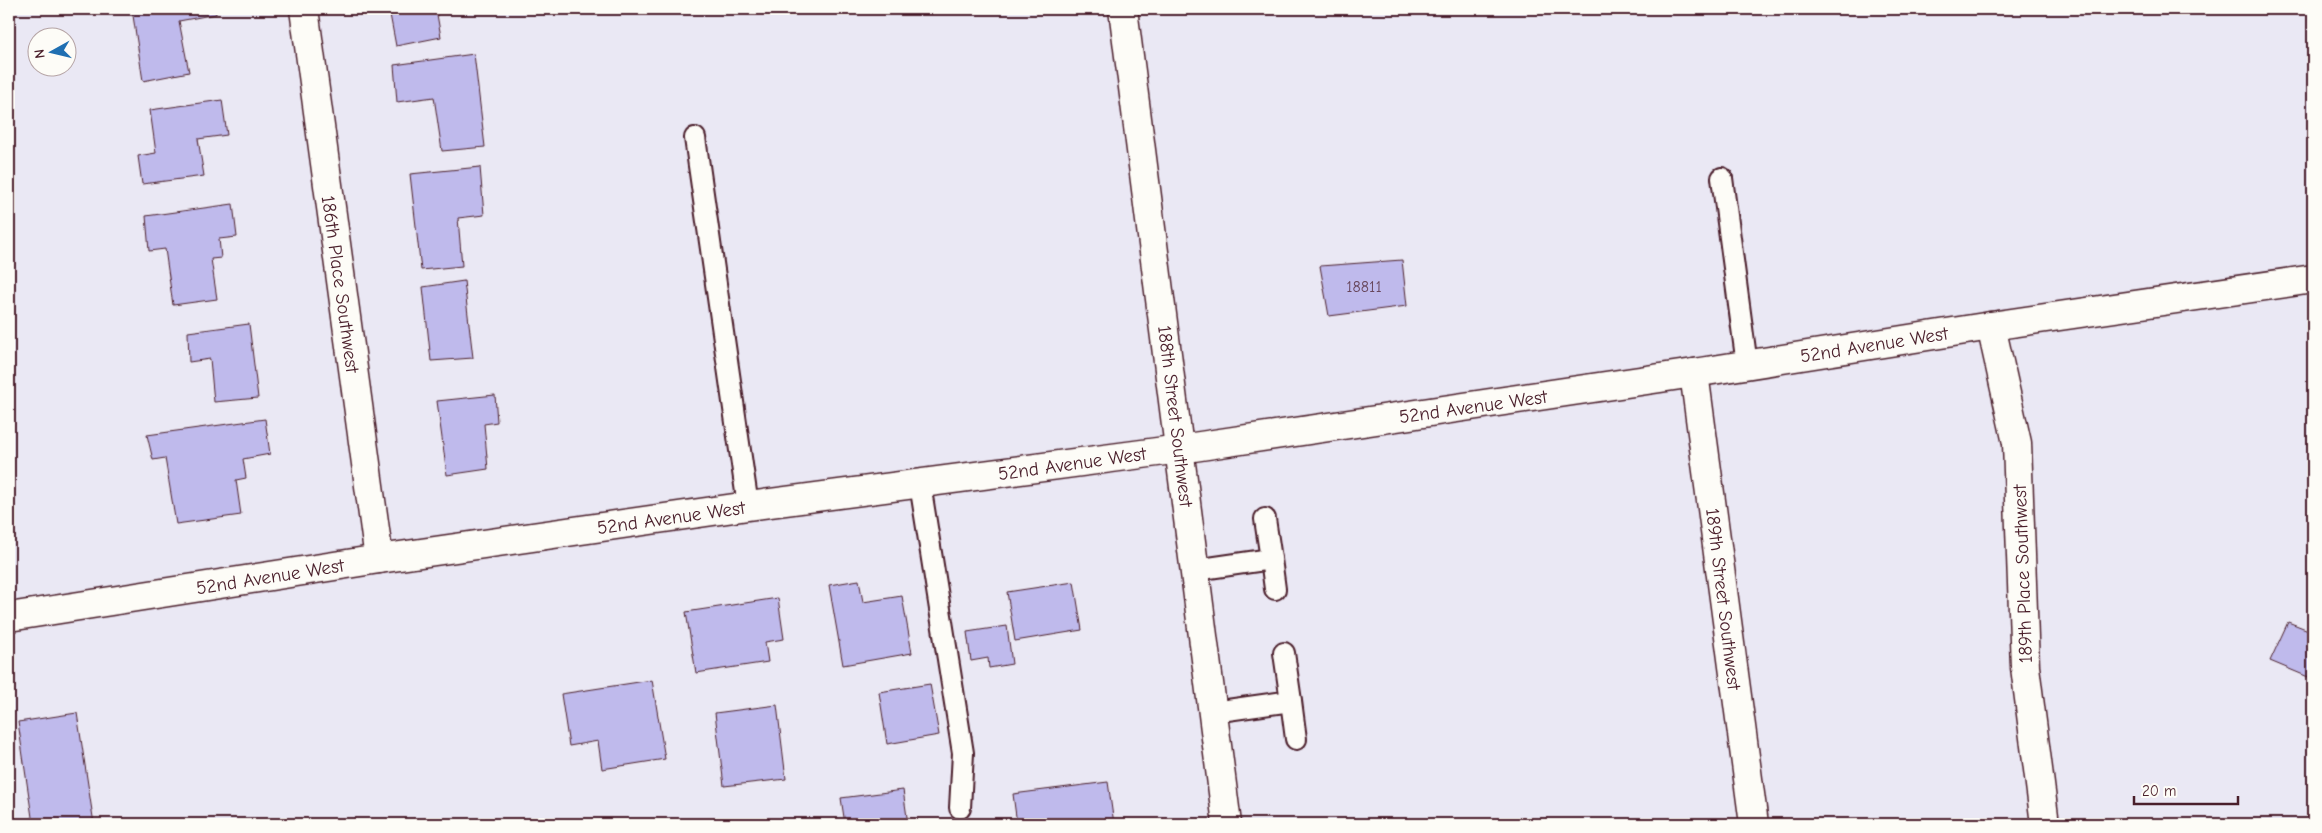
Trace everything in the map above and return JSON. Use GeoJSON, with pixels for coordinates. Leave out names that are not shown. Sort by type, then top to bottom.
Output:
{"type":"FeatureCollection","features":[{"type":"Feature","properties":{"kind":"street","name":"186th Place Southwest"},"geometry":{"type":"LineString","coordinates":[[304,9],[379,559]]}},
{"type":"Feature","properties":{"kind":"street","name":"188th Street Southwest"},"geometry":{"type":"LineString","coordinates":[[1123,9],[1227,824]]}},
{"type":"Feature","properties":{"kind":"street","name":"52nd Avenue West"},"geometry":{"type":"LineString","coordinates":[[9,617],[379,559],[748,506],[1180,449],[2313,279]]}},
{"type":"Feature","properties":{"kind":"street","name":"189th Place Southwest"},"geometry":{"type":"LineString","coordinates":[[1991,326],[2017,443],[2025,667],[2045,824]]}},
{"type":"Feature","properties":{"kind":"street","name":"189th Street Southwest"},"geometry":{"type":"LineString","coordinates":[[1694,373],[1754,824]]}},
{"type":"Feature","properties":{"kind":"lane"},"geometry":{"type":"LineString","coordinates":[[695,138],[748,506]]}},
{"type":"Feature","properties":{"kind":"lane"},"geometry":{"type":"LineString","coordinates":[[1722,178],[1747,365]]}},
{"type":"Feature","properties":{"kind":"lane"},"geometry":{"type":"LineString","coordinates":[[920,484],[963,753],[960,808]]}},
{"type":"Feature","properties":{"kind":"lane"},"geometry":{"type":"LineString","coordinates":[[1265,519],[1275,589]]}},
{"type":"Feature","properties":{"kind":"lane"},"geometry":{"type":"LineString","coordinates":[[1195,570],[1270,559]]}},
{"type":"Feature","properties":{"kind":"lane"},"geometry":{"type":"LineString","coordinates":[[1284,653],[1296,739]]}},
{"type":"Feature","properties":{"kind":"lane"},"geometry":{"type":"LineString","coordinates":[[1212,712],[1291,701]]}},
{"type":"Feature","properties":{"kind":"building"},"geometry":{"type":"Polygon","coordinates":[[[132,9],[216,9],[216,14],[179,21],[189,72],[143,81],[132,9]]]}},
{"type":"Feature","properties":{"kind":"building"},"geometry":{"type":"Polygon","coordinates":[[[389,9],[436,9],[441,37],[396,46],[389,9]]]}},
{"type":"Feature","properties":{"kind":"building"},"geometry":{"type":"Polygon","coordinates":[[[474,54],[485,147],[442,151],[434,97],[397,102],[394,65],[474,54]]]}},
{"type":"Feature","properties":{"kind":"building"},"geometry":{"type":"Polygon","coordinates":[[[222,100],[227,135],[198,139],[204,176],[142,184],[138,156],[156,153],[150,110],[222,100]]]}},
{"type":"Feature","properties":{"kind":"building"},"geometry":{"type":"Polygon","coordinates":[[[480,167],[484,215],[458,218],[462,266],[421,270],[410,174],[480,167]]]}},
{"type":"Feature","properties":{"kind":"building"},"geometry":{"type":"Polygon","coordinates":[[[233,204],[237,237],[219,239],[221,258],[211,259],[217,299],[173,305],[165,249],[149,251],[146,216],[233,204]]]}},
{"type":"Feature","properties":{"kind":"building"},"geometry":{"type":"Polygon","coordinates":[[[1402,260],[1407,306],[1329,316],[1320,266],[1402,260]]]}},
{"type":"Feature","properties":{"kind":"building"},"geometry":{"type":"Polygon","coordinates":[[[464,281],[473,358],[431,361],[423,287],[464,281]]]}},
{"type":"Feature","properties":{"kind":"building"},"geometry":{"type":"Polygon","coordinates":[[[249,324],[258,398],[214,402],[210,359],[189,362],[188,332],[249,324]]]}},
{"type":"Feature","properties":{"kind":"building"},"geometry":{"type":"Polygon","coordinates":[[[495,395],[497,422],[484,424],[488,469],[447,475],[437,401],[495,395]]]}},
{"type":"Feature","properties":{"kind":"building"},"geometry":{"type":"Polygon","coordinates":[[[265,419],[270,454],[243,459],[246,478],[236,480],[241,515],[176,524],[165,458],[153,460],[147,435],[265,419]]]}},
{"type":"Feature","properties":{"kind":"building"},"geometry":{"type":"Polygon","coordinates":[[[859,580],[863,602],[902,596],[912,653],[843,665],[829,585],[859,580]]]}},
{"type":"Feature","properties":{"kind":"building"},"geometry":{"type":"Polygon","coordinates":[[[1074,582],[1082,630],[1015,641],[1007,592],[1074,582]]]}},
{"type":"Feature","properties":{"kind":"building"},"geometry":{"type":"Polygon","coordinates":[[[778,598],[784,639],[765,642],[768,662],[696,673],[686,612],[778,598]]]}},
{"type":"Feature","properties":{"kind":"building"},"geometry":{"type":"Polygon","coordinates":[[[2288,622],[2311,631],[2313,625],[2313,679],[2270,661],[2288,622]]]}},
{"type":"Feature","properties":{"kind":"building"},"geometry":{"type":"Polygon","coordinates":[[[1007,626],[1012,664],[989,668],[988,658],[971,661],[967,632],[1007,626]]]}},
{"type":"Feature","properties":{"kind":"building"},"geometry":{"type":"Polygon","coordinates":[[[652,680],[665,759],[602,769],[598,741],[569,746],[561,694],[652,680]]]}},
{"type":"Feature","properties":{"kind":"building"},"geometry":{"type":"Polygon","coordinates":[[[930,684],[939,735],[887,744],[879,692],[930,684]]]}},
{"type":"Feature","properties":{"kind":"building"},"geometry":{"type":"Polygon","coordinates":[[[777,705],[786,779],[724,786],[715,713],[777,705]]]}},
{"type":"Feature","properties":{"kind":"building"},"geometry":{"type":"Polygon","coordinates":[[[77,713],[94,824],[33,824],[18,722],[77,713]]]}},
{"type":"Feature","properties":{"kind":"building"},"geometry":{"type":"Polygon","coordinates":[[[1108,782],[1114,824],[1017,824],[1013,794],[1108,782]]]}},
{"type":"Feature","properties":{"kind":"building"},"geometry":{"type":"Polygon","coordinates":[[[903,790],[908,824],[845,824],[841,798],[903,790]]]}}]}
